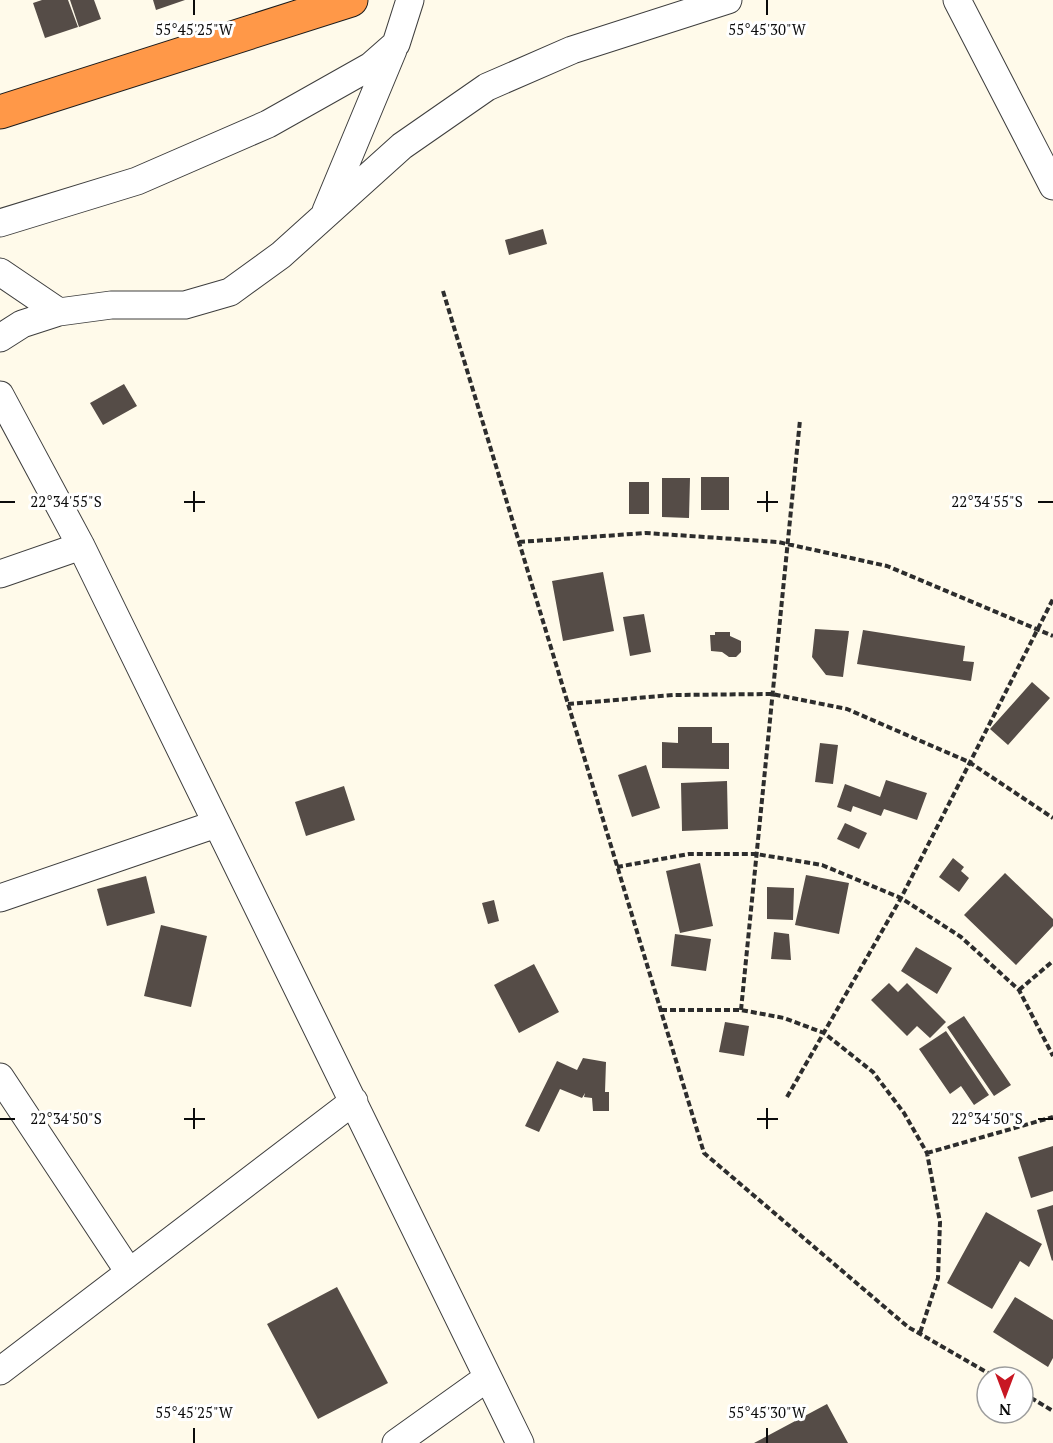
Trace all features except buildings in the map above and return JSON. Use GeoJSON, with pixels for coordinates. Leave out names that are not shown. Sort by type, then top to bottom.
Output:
{"type":"FeatureCollection","features":[{"type":"Feature","properties":{"kind":"highway"},"geometry":{"type":"LineString","coordinates":[[0,112],[351,0]]}},
{"type":"Feature","properties":{"kind":"street"},"geometry":{"type":"LineString","coordinates":[[323,218],[396,44],[410,0]]}},
{"type":"Feature","properties":{"kind":"street"},"geometry":{"type":"LineString","coordinates":[[0,338],[22,324],[59,312],[111,305],[185,305],[230,292],[281,255],[402,146],[488,87],[572,50],[728,0]]}},
{"type":"Feature","properties":{"kind":"street"},"geometry":{"type":"LineString","coordinates":[[957,0],[1053,186]]}},
{"type":"Feature","properties":{"kind":"street"},"geometry":{"type":"LineString","coordinates":[[0,223],[137,181],[268,124],[371,66],[396,44]]}},
{"type":"Feature","properties":{"kind":"street"},"geometry":{"type":"LineString","coordinates":[[0,272],[59,312]]}},
{"type":"Feature","properties":{"kind":"street"},"geometry":{"type":"LineString","coordinates":[[0,395],[81,546],[520,1443]]}},
{"type":"Feature","properties":{"kind":"street"},"geometry":{"type":"LineString","coordinates":[[0,574],[81,546]]}},
{"type":"Feature","properties":{"kind":"street"},"geometry":{"type":"LineString","coordinates":[[0,898],[216,824]]}},
{"type":"Feature","properties":{"kind":"street"},"geometry":{"type":"LineString","coordinates":[[0,1077],[129,1272]]}},
{"type":"Feature","properties":{"kind":"street"},"geometry":{"type":"LineString","coordinates":[[0,1371],[354,1101]]}},
{"type":"Feature","properties":{"kind":"street"},"geometry":{"type":"LineString","coordinates":[[396,1443],[487,1378]]}},
{"type":"Feature","properties":{"kind":"path"},"geometry":{"type":"LineString","coordinates":[[443,291],[704,1154],[908,1327],[975,1365]]}},
{"type":"Feature","properties":{"kind":"path"},"geometry":{"type":"LineString","coordinates":[[741,1010],[800,420]]}},
{"type":"Feature","properties":{"kind":"path"},"geometry":{"type":"LineString","coordinates":[[519,542],[646,533],[787,545],[887,566],[1038,627],[1053,636]]}},
{"type":"Feature","properties":{"kind":"path"},"geometry":{"type":"LineString","coordinates":[[787,1097],[901,898],[1053,599]]}},
{"type":"Feature","properties":{"kind":"path"},"geometry":{"type":"LineString","coordinates":[[568,704],[673,695],[772,694],[847,708],[969,762],[1053,818]]}},
{"type":"Feature","properties":{"kind":"path"},"geometry":{"type":"LineString","coordinates":[[617,867],[690,854],[756,854],[822,865],[901,898],[961,937],[1019,990],[1053,1056]]}},
{"type":"Feature","properties":{"kind":"path"},"geometry":{"type":"LineString","coordinates":[[1019,990],[1053,961]]}},
{"type":"Feature","properties":{"kind":"path"},"geometry":{"type":"LineString","coordinates":[[661,1010],[741,1010],[783,1018],[824,1033],[873,1072],[904,1113],[927,1153],[940,1222],[938,1278],[920,1333]]}},
{"type":"Feature","properties":{"kind":"path"},"geometry":{"type":"LineString","coordinates":[[927,1153],[1053,1117]]}},
{"type":"Feature","properties":{"kind":"path"},"geometry":{"type":"LineString","coordinates":[[1035,1400],[1053,1411]]}}]}
